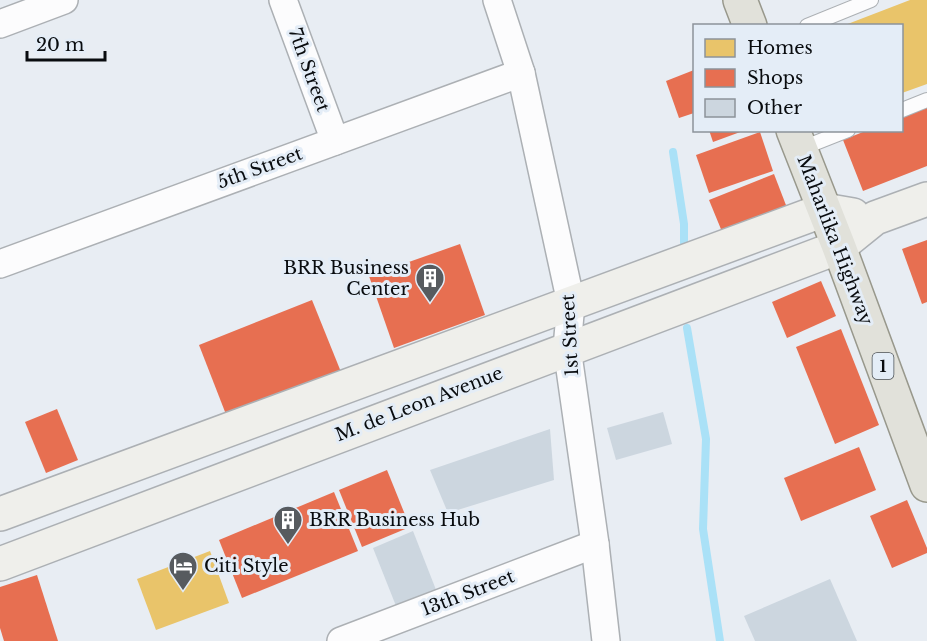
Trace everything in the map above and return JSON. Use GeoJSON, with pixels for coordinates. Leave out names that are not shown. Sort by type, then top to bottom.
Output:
{"type":"FeatureCollection","features":[{"type":"Feature","properties":{"kind":"main road"},"geometry":{"type":"LineString","coordinates":[[740,0],[749,24]]}},
{"type":"Feature","properties":{"kind":"main road","name":"Maharlika Highway"},"geometry":{"type":"LineString","coordinates":[[797,140],[927,485]]}},
{"type":"Feature","properties":{"kind":"main road"},"geometry":{"type":"LineString","coordinates":[[0,514],[824,210],[875,218],[927,199]]}},
{"type":"Feature","properties":{"kind":"main road","name":"M. de Leon Avenue"},"geometry":{"type":"LineString","coordinates":[[0,564],[839,247],[875,218]]}},
{"type":"Feature","properties":{"kind":"street"},"geometry":{"type":"LineString","coordinates":[[0,24],[64,0]]}},
{"type":"Feature","properties":{"kind":"street","name":"7th Street"},"geometry":{"type":"LineString","coordinates":[[283,0],[335,141]]}},
{"type":"Feature","properties":{"kind":"street","name":"1st Street"},"geometry":{"type":"LineString","coordinates":[[497,0],[521,73],[571,303],[567,348],[595,544],[606,641]]}},
{"type":"Feature","properties":{"kind":"street","name":"5th Street"},"geometry":{"type":"LineString","coordinates":[[0,264],[521,73]]}},
{"type":"Feature","properties":{"kind":"street","name":"13th Street"},"geometry":{"type":"LineString","coordinates":[[341,641],[595,544]]}},
{"type":"Feature","properties":{"kind":"lane"},"geometry":{"type":"LineString","coordinates":[[812,24],[871,0]]}},
{"type":"Feature","properties":{"kind":"lane"},"geometry":{"type":"LineString","coordinates":[[903,110],[927,100]]}},
{"type":"Feature","properties":{"kind":"lane"},"geometry":{"type":"LineString","coordinates":[[797,140],[838,132]]}},
{"type":"Feature","properties":{"kind":"building: Homes"},"geometry":{"type":"Polygon","coordinates":[[[910,0],[927,0],[927,84],[903,93],[903,24],[848,24],[910,0]]]}},
{"type":"Feature","properties":{"kind":"building: Homes","name":"Citi Style"},"geometry":{"type":"Polygon","coordinates":[[[210,551],[229,603],[156,630],[137,579],[210,551]]]}},
{"type":"Feature","properties":{"kind":"building: Shops"},"geometry":{"type":"Polygon","coordinates":[[[693,70],[693,113],[679,118],[666,81],[693,70]]]}},
{"type":"Feature","properties":{"kind":"building: Shops"},"geometry":{"type":"Polygon","coordinates":[[[927,107],[927,166],[863,191],[843,140],[863,132],[903,132],[903,117],[927,107]]]}},
{"type":"Feature","properties":{"kind":"building: Shops"},"geometry":{"type":"Polygon","coordinates":[[[710,132],[740,132],[713,142],[710,132]]]}},
{"type":"Feature","properties":{"kind":"building: Shops"},"geometry":{"type":"Polygon","coordinates":[[[760,132],[773,171],[709,193],[696,155],[760,132]]]}},
{"type":"Feature","properties":{"kind":"building: Shops"},"geometry":{"type":"Polygon","coordinates":[[[774,174],[789,213],[725,239],[709,200],[774,174]]]}},
{"type":"Feature","properties":{"kind":"building: Shops"},"geometry":{"type":"Polygon","coordinates":[[[927,240],[927,302],[922,304],[902,249],[927,240]]]}},
{"type":"Feature","properties":{"kind":"building: Shops","name":"BRR Business Center"},"geometry":{"type":"Polygon","coordinates":[[[460,244],[485,315],[394,348],[369,276],[460,244]]]}},
{"type":"Feature","properties":{"kind":"building: Shops"},"geometry":{"type":"Polygon","coordinates":[[[821,281],[836,316],[787,338],[772,302],[821,281]]]}},
{"type":"Feature","properties":{"kind":"building: Shops"},"geometry":{"type":"Polygon","coordinates":[[[312,300],[341,372],[227,417],[199,345],[312,300]]]}},
{"type":"Feature","properties":{"kind":"building: Shops"},"geometry":{"type":"Polygon","coordinates":[[[841,329],[879,425],[835,444],[796,347],[841,329]]]}},
{"type":"Feature","properties":{"kind":"building: Shops"},"geometry":{"type":"Polygon","coordinates":[[[57,409],[78,460],[46,473],[25,422],[57,409]]]}},
{"type":"Feature","properties":{"kind":"building: Shops"},"geometry":{"type":"Polygon","coordinates":[[[859,447],[876,490],[801,521],[784,478],[859,447]]]}},
{"type":"Feature","properties":{"kind":"building: Shops"},"geometry":{"type":"Polygon","coordinates":[[[387,470],[410,527],[362,547],[339,490],[387,470]]]}},
{"type":"Feature","properties":{"kind":"building: Shops","name":"BRR Business Hub"},"geometry":{"type":"Polygon","coordinates":[[[334,492],[358,551],[242,598],[219,540],[334,492]]]}},
{"type":"Feature","properties":{"kind":"building: Shops"},"geometry":{"type":"Polygon","coordinates":[[[907,500],[927,553],[892,568],[870,516],[907,500]]]}},
{"type":"Feature","properties":{"kind":"building: Shops"},"geometry":{"type":"Polygon","coordinates":[[[37,575],[58,641],[4,641],[0,628],[0,587],[37,575]]]}},
{"type":"Feature","properties":{"kind":"building: Other"},"geometry":{"type":"Polygon","coordinates":[[[663,412],[672,444],[616,460],[607,428],[663,412]]]}},
{"type":"Feature","properties":{"kind":"building: Other"},"geometry":{"type":"Polygon","coordinates":[[[550,429],[554,480],[448,513],[430,470],[550,429]]]}},
{"type":"Feature","properties":{"kind":"building: Other"},"geometry":{"type":"Polygon","coordinates":[[[413,531],[440,600],[400,616],[373,548],[413,531]]]}},
{"type":"Feature","properties":{"kind":"building: Other"},"geometry":{"type":"Polygon","coordinates":[[[830,579],[857,641],[755,641],[744,616],[830,579]]]}},
{"type":"Feature","properties":{"kind":"waterway"},"geometry":{"type":"LineString","coordinates":[[673,152],[684,224],[684,245]]}},
{"type":"Feature","properties":{"kind":"waterway"},"geometry":{"type":"LineString","coordinates":[[687,328],[706,439],[703,529],[720,641]]}},
{"type":"Feature","properties":{"kind":"place","name":"BRR Business Center"},"geometry":{"type":"Point","coordinates":[430,304]}},
{"type":"Feature","properties":{"kind":"place","name":"BRR Business Hub"},"geometry":{"type":"Point","coordinates":[288,546]}},
{"type":"Feature","properties":{"kind":"place","name":"Citi Style"},"geometry":{"type":"Point","coordinates":[183,592]}}]}
